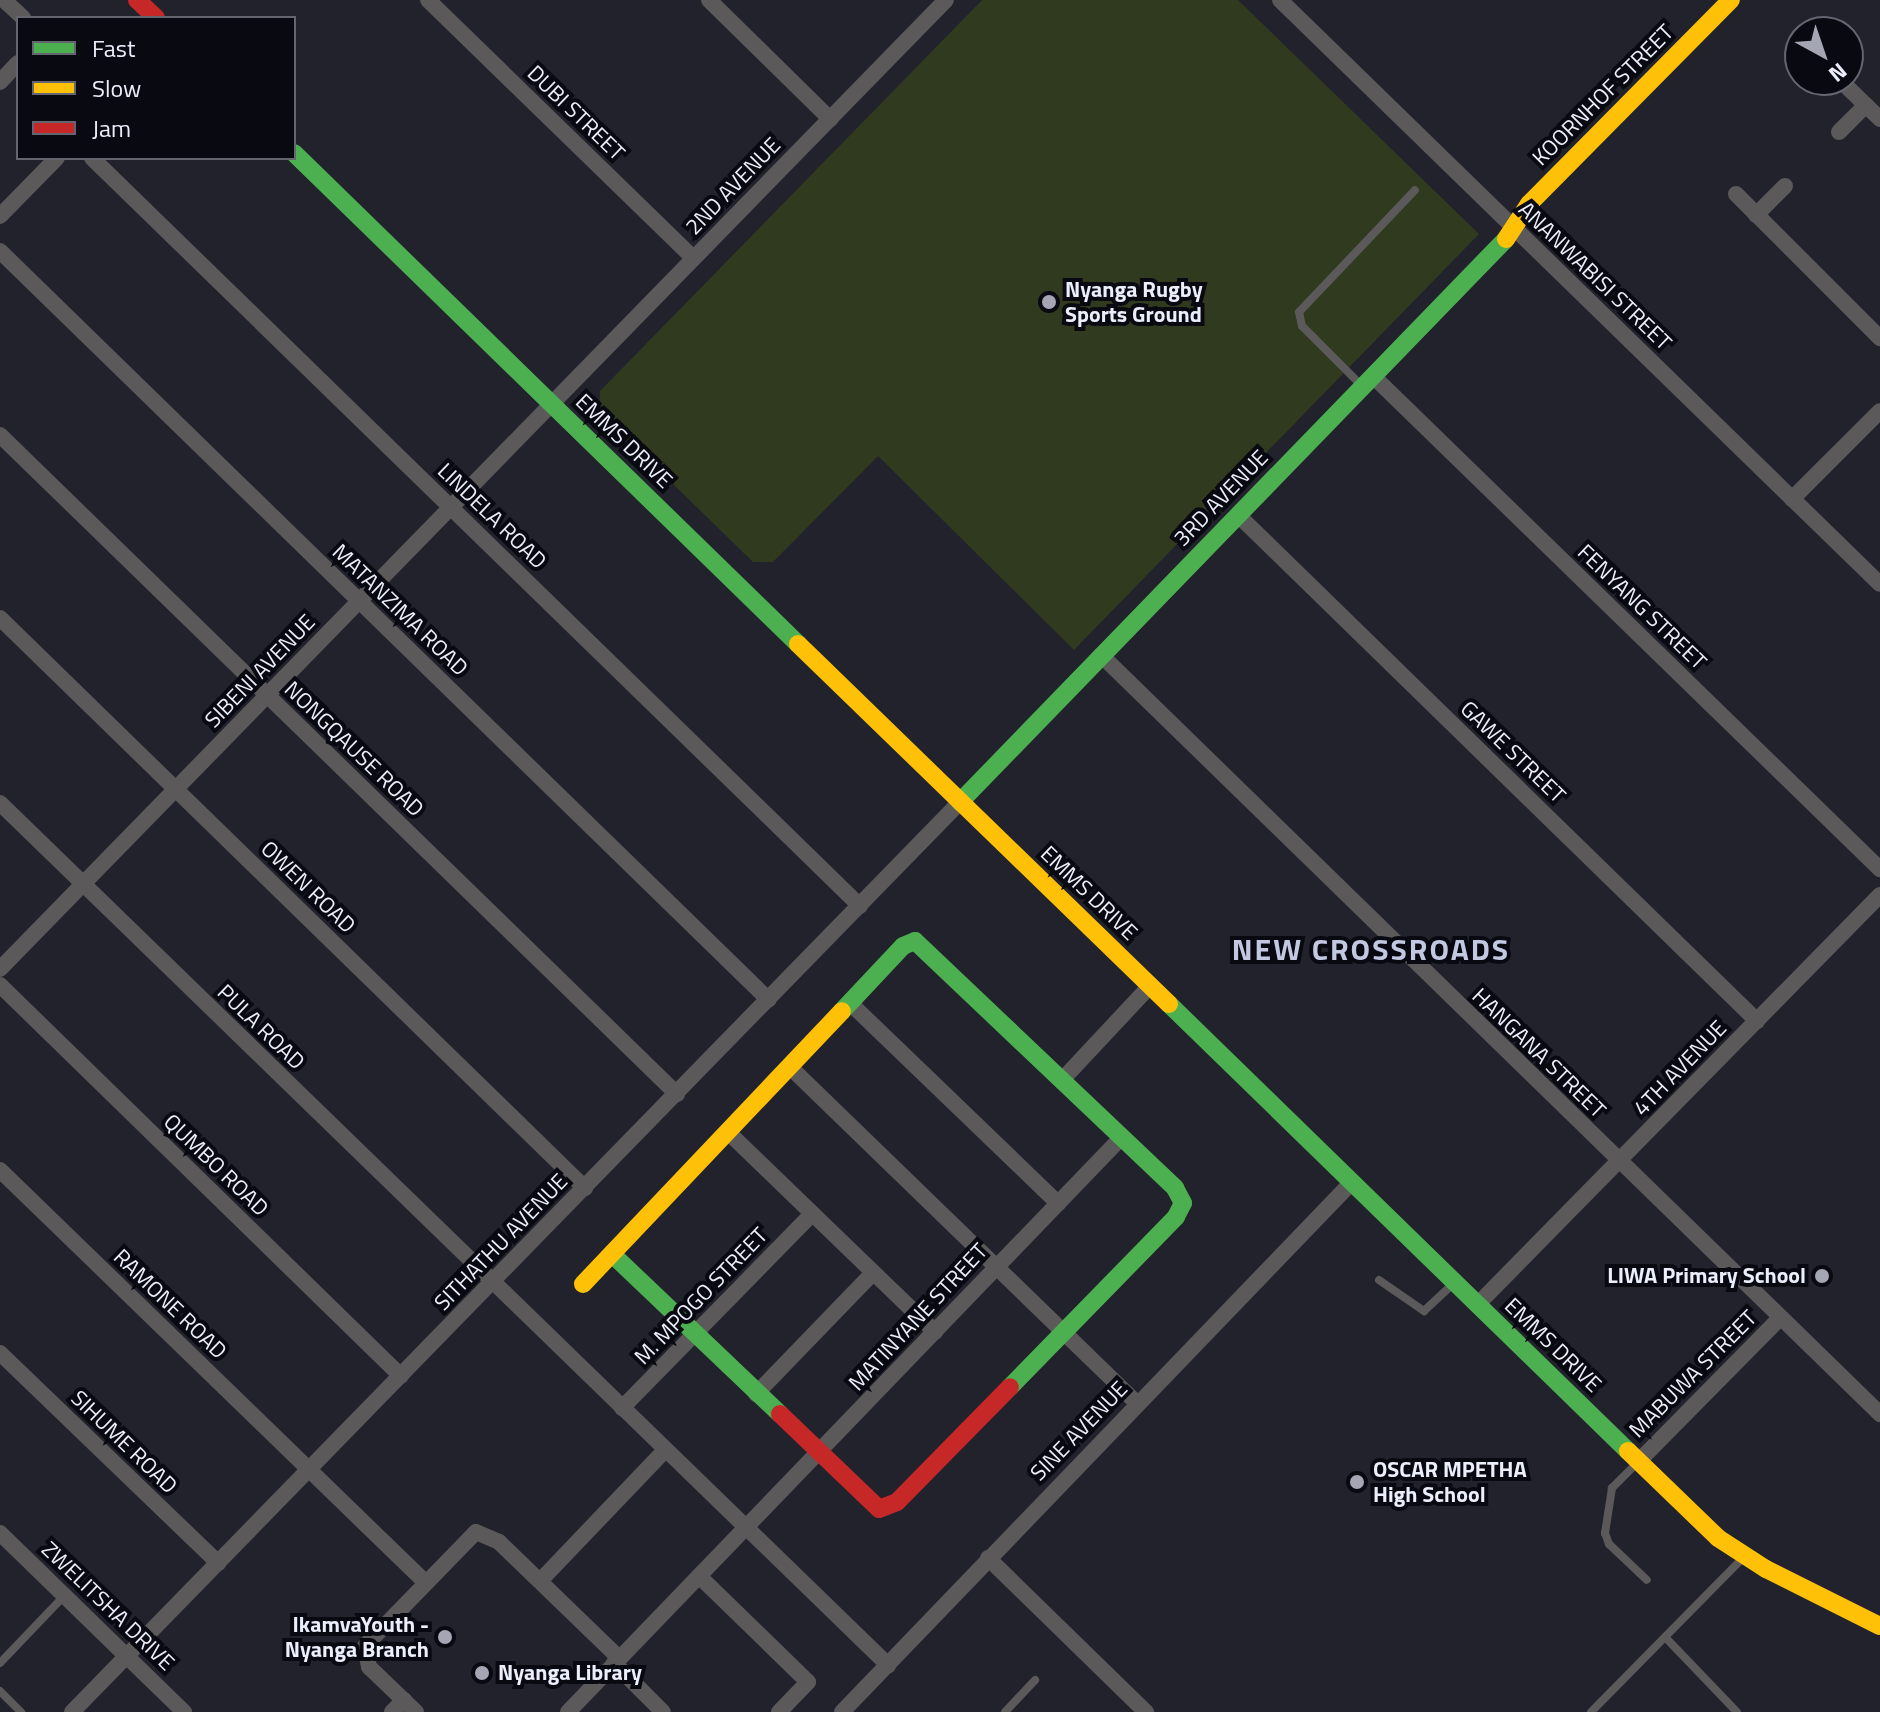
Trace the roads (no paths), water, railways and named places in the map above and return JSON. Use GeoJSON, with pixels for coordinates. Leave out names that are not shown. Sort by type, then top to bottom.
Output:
{"type":"FeatureCollection","features":[{"type":"Feature","properties":{"kind":"street"},"geometry":{"type":"LineString","coordinates":[[4,0],[21,16]]}},
{"type":"Feature","properties":{"kind":"street"},"geometry":{"type":"LineString","coordinates":[[137,0],[154,16]]}},
{"type":"Feature","properties":{"kind":"street","name":"DUBI STREET"},"geometry":{"type":"LineString","coordinates":[[428,0],[693,258]]}},
{"type":"Feature","properties":{"kind":"street"},"geometry":{"type":"LineString","coordinates":[[709,0],[830,119]]}},
{"type":"Feature","properties":{"kind":"street","name":"2ND AVENUE"},"geometry":{"type":"LineString","coordinates":[[551,403],[946,0]]}},
{"type":"Feature","properties":{"kind":"street","name":"ANANWABISI STREET"},"geometry":{"type":"LineString","coordinates":[[1280,0],[1880,584]]}},
{"type":"Feature","properties":{"kind":"street","name":"KOORNHOF STREET"},"geometry":{"type":"LineString","coordinates":[[1514,227],[1529,204],[1731,0]]}},
{"type":"Feature","properties":{"kind":"street"},"geometry":{"type":"LineString","coordinates":[[0,82],[16,65]]}},
{"type":"Feature","properties":{"kind":"street"},"geometry":{"type":"LineString","coordinates":[[1857,96],[1880,119]]}},
{"type":"Feature","properties":{"kind":"street"},"geometry":{"type":"LineString","coordinates":[[1839,132],[1866,105]]}},
{"type":"Feature","properties":{"kind":"street","name":"EMMS DRIVE"},"geometry":{"type":"LineString","coordinates":[[296,155],[1638,1462],[1744,1556],[1880,1626]]}},
{"type":"Feature","properties":{"kind":"street"},"geometry":{"type":"LineString","coordinates":[[0,216],[55,160]]}},
{"type":"Feature","properties":{"kind":"street","name":"LINDELA ROAD"},"geometry":{"type":"LineString","coordinates":[[94,160],[860,906]]}},
{"type":"Feature","properties":{"kind":"street"},"geometry":{"type":"LineString","coordinates":[[1756,215],[1785,186]]}},
{"type":"Feature","properties":{"kind":"street"},"geometry":{"type":"LineString","coordinates":[[1736,194],[1880,338]]}},
{"type":"Feature","properties":{"kind":"street","name":"3RD AVENUE"},"geometry":{"type":"LineString","coordinates":[[960,802],[1501,248],[1514,227]]}},
{"type":"Feature","properties":{"kind":"street","name":"MATANZIMA ROAD"},"geometry":{"type":"LineString","coordinates":[[0,251],[769,1000]]}},
{"type":"Feature","properties":{"kind":"street","name":"FENYANG STREET"},"geometry":{"type":"LineString","coordinates":[[1369,382],[1880,869]]}},
{"type":"Feature","properties":{"kind":"street","name":"SIBENI AVENUE"},"geometry":{"type":"LineString","coordinates":[[0,969],[551,403]]}},
{"type":"Feature","properties":{"kind":"street"},"geometry":{"type":"LineString","coordinates":[[1792,499],[1880,411]]}},
{"type":"Feature","properties":{"kind":"street","name":"NONGQAUSE ROAD"},"geometry":{"type":"LineString","coordinates":[[0,435],[677,1094]]}},
{"type":"Feature","properties":{"kind":"street","name":"GAWE STREET"},"geometry":{"type":"LineString","coordinates":[[1238,515],[1757,1021]]}},
{"type":"Feature","properties":{"kind":"street","name":"OWEN ROAD"},"geometry":{"type":"LineString","coordinates":[[0,618],[585,1188]]}},
{"type":"Feature","properties":{"kind":"street","name":"HANGANA STREET"},"geometry":{"type":"LineString","coordinates":[[1101,655],[1880,1414]]}},
{"type":"Feature","properties":{"kind":"street","name":"SITHATHU AVENUE"},"geometry":{"type":"LineString","coordinates":[[72,1712],[960,802]]}},
{"type":"Feature","properties":{"kind":"street","name":"PULA ROAD"},"geometry":{"type":"LineString","coordinates":[[0,803],[888,1665]]}},
{"type":"Feature","properties":{"kind":"street","name":"4TH AVENUE"},"geometry":{"type":"LineString","coordinates":[[1477,1305],[1880,895]]}},
{"type":"Feature","properties":{"kind":"street"},"geometry":{"type":"LineString","coordinates":[[583,1284],[903,946],[921,942],[1175,1188],[1183,1203],[1176,1217],[888,1508],[871,1505],[612,1254]]}},
{"type":"Feature","properties":{"kind":"street","name":"QUMBO ROAD"},"geometry":{"type":"LineString","coordinates":[[0,985],[401,1376]]}},
{"type":"Feature","properties":{"kind":"street"},"geometry":{"type":"LineString","coordinates":[[1062,1080],[1150,986]]}},
{"type":"Feature","properties":{"kind":"street"},"geometry":{"type":"LineString","coordinates":[[850,1003],[1058,1203]]}},
{"type":"Feature","properties":{"kind":"street"},"geometry":{"type":"LineString","coordinates":[[790,1067],[1137,1403]]}},
{"type":"Feature","properties":{"kind":"street"},"geometry":{"type":"LineString","coordinates":[[728,1132],[935,1332]]}},
{"type":"Feature","properties":{"kind":"street","name":"MATINYANE STREET"},"geometry":{"type":"LineString","coordinates":[[568,1712],[819,1455],[1122,1137]]}},
{"type":"Feature","properties":{"kind":"street","name":"RAMONE ROAD"},"geometry":{"type":"LineString","coordinates":[[0,1170],[424,1581]]}},
{"type":"Feature","properties":{"kind":"street","name":"SINE AVENUE"},"geometry":{"type":"LineString","coordinates":[[845,1711],[988,1558],[1351,1183]]}},
{"type":"Feature","properties":{"kind":"street","name":"M. MPOGO STREET"},"geometry":{"type":"LineString","coordinates":[[622,1408],[812,1214]]}},
{"type":"Feature","properties":{"kind":"street"},"geometry":{"type":"LineString","coordinates":[[756,1394],[873,1273]]}},
{"type":"Feature","properties":{"kind":"street","name":"MABUWA STREET"},"geometry":{"type":"LineString","coordinates":[[1638,1462],[1780,1318]]}},
{"type":"Feature","properties":{"kind":"street","name":"SIHUME ROAD"},"geometry":{"type":"LineString","coordinates":[[0,1353],[218,1563]]}},
{"type":"Feature","properties":{"kind":"street"},"geometry":{"type":"LineString","coordinates":[[540,1581],[665,1450]]}},
{"type":"Feature","properties":{"kind":"street"},"geometry":{"type":"LineString","coordinates":[[404,1708],[372,1671],[364,1652],[370,1638],[468,1536],[483,1532],[540,1581],[663,1712]]}},
{"type":"Feature","properties":{"kind":"street","name":"ZWELITSHA DRIVE"},"geometry":{"type":"LineString","coordinates":[[0,1533],[184,1712]]}},
{"type":"Feature","properties":{"kind":"street"},"geometry":{"type":"LineString","coordinates":[[988,1558],[1146,1712]]}},
{"type":"Feature","properties":{"kind":"street"},"geometry":{"type":"LineString","coordinates":[[699,1576],[808,1682],[779,1712]]}},
{"type":"Feature","properties":{"kind":"lane"},"geometry":{"type":"LineString","coordinates":[[1369,382],[1302,326],[1299,312],[1415,190]]}},
{"type":"Feature","properties":{"kind":"lane"},"geometry":{"type":"LineString","coordinates":[[1379,1280],[1424,1311],[1454,1283]]}},
{"type":"Feature","properties":{"kind":"lane"},"geometry":{"type":"LineString","coordinates":[[1638,1462],[1612,1488],[1605,1533],[1647,1580]]}},
{"type":"Feature","properties":{"kind":"lane"},"geometry":{"type":"LineString","coordinates":[[1591,1712],[1744,1556]]}},
{"type":"Feature","properties":{"kind":"lane"},"geometry":{"type":"LineString","coordinates":[[0,1663],[65,1596]]}},
{"type":"Feature","properties":{"kind":"lane"},"geometry":{"type":"LineString","coordinates":[[1665,1637],[1737,1712]]}},
{"type":"Feature","properties":{"kind":"lane"},"geometry":{"type":"LineString","coordinates":[[1005,1712],[1035,1680]]}},
{"type":"Feature","properties":{"kind":"lane"},"geometry":{"type":"LineString","coordinates":[[0,1691],[21,1712]]}},
{"type":"Feature","properties":{"kind":"place","name":"Nyanga Rugby Sports Ground"},"geometry":{"type":"Point","coordinates":[1049,302]}},
{"type":"Feature","properties":{"kind":"place","name":"LIWA Primary School"},"geometry":{"type":"Point","coordinates":[1822,1276]}},
{"type":"Feature","properties":{"kind":"place","name":"OSCAR MPETHA High School"},"geometry":{"type":"Point","coordinates":[1357,1482]}},
{"type":"Feature","properties":{"kind":"place","name":"IkamvaYouth - Nyanga Branch"},"geometry":{"type":"Point","coordinates":[445,1637]}},
{"type":"Feature","properties":{"kind":"place","name":"Nyanga Library"},"geometry":{"type":"Point","coordinates":[482,1673]}},
{"type":"Feature","properties":{"kind":"district","name":"NEW CROSSROADS"},"geometry":{"type":"Point","coordinates":[1371,949]}}]}
